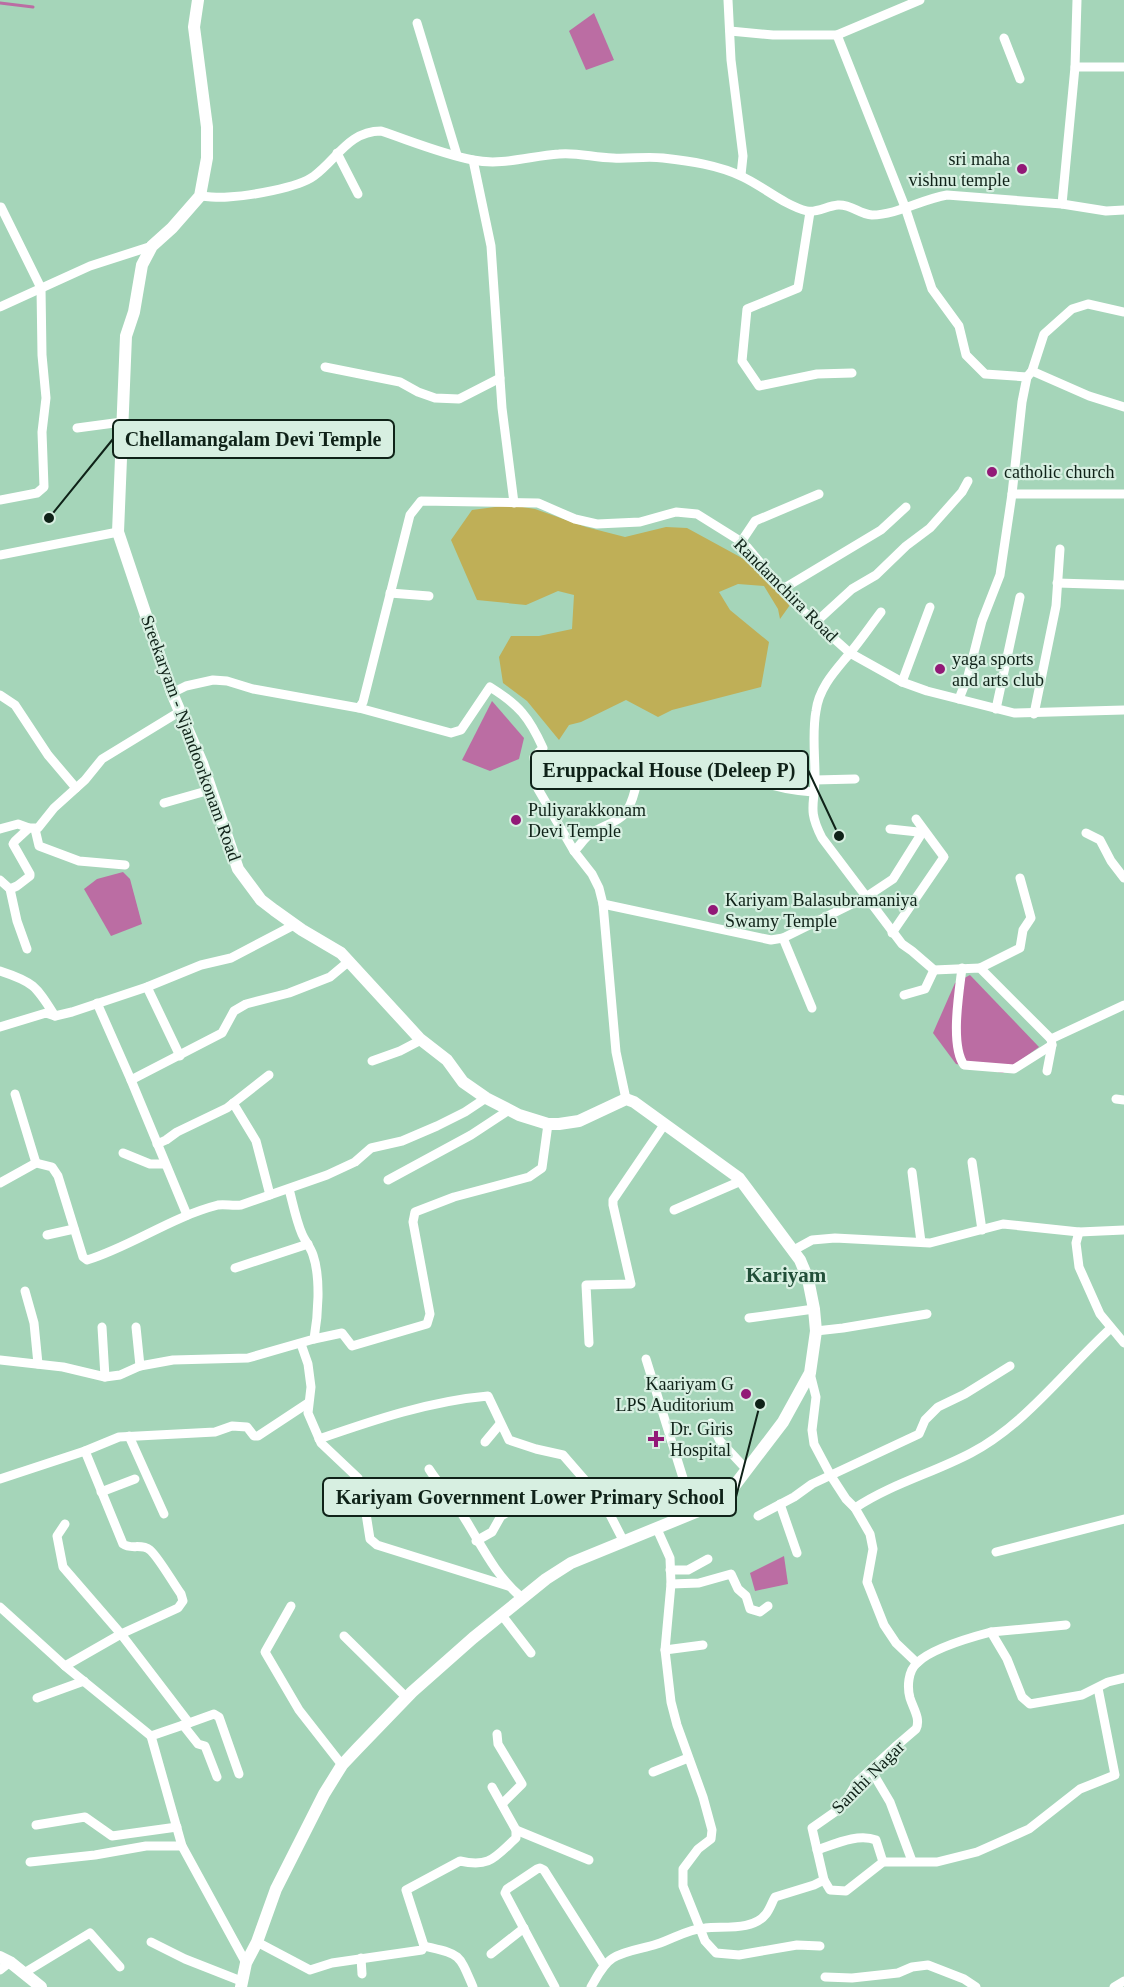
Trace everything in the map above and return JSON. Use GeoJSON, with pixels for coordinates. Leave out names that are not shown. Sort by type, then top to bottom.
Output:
{"type":"FeatureCollection","features":[{"type":"Feature","properties":{"kind":"main road"},"geometry":{"type":"LineString","coordinates":[[198,0],[194,27],[207,127],[207,158],[200,196]]}},
{"type":"Feature","properties":{"kind":"main road","name":"Sreekaryam - Njandoorkonam Road"},"geometry":{"type":"LineString","coordinates":[[200,196],[172,228],[152,246],[142,265],[134,312],[126,336],[118,532],[172,693],[202,763],[238,869],[261,900],[294,925],[340,953],[421,1040],[447,1060],[463,1082],[486,1098],[509,1110],[548,1124],[579,1121],[626,1099]]}},
{"type":"Feature","properties":{"kind":"main road"},"geometry":{"type":"LineString","coordinates":[[241,1984],[246,1963],[257,1942],[276,1889],[319,1804],[342,1765],[407,1698],[521,1598],[571,1563],[696,1512],[735,1485],[783,1422],[810,1373],[816,1331],[808,1279],[800,1260],[741,1181],[664,1125],[642,1106],[626,1099]]}},
{"type":"Feature","properties":{"kind":"main road"},"geometry":{"type":"LineString","coordinates":[[3,1963],[24,1973],[41,1987]]}},
{"type":"Feature","properties":{"kind":"street"},"geometry":{"type":"LineString","coordinates":[[728,0],[731,60],[743,156],[741,176]]}},
{"type":"Feature","properties":{"kind":"street"},"geometry":{"type":"LineString","coordinates":[[730,31],[773,35],[837,35],[920,0]]}},
{"type":"Feature","properties":{"kind":"street"},"geometry":{"type":"LineString","coordinates":[[1062,204],[1075,67],[1077,0]]}},
{"type":"Feature","properties":{"kind":"street"},"geometry":{"type":"LineString","coordinates":[[417,23],[458,155]]}},
{"type":"Feature","properties":{"kind":"street"},"geometry":{"type":"LineString","coordinates":[[837,35],[905,207],[932,289],[958,326],[966,355],[984,374],[1029,374],[1124,407]]}},
{"type":"Feature","properties":{"kind":"street"},"geometry":{"type":"LineString","coordinates":[[1004,38],[1020,79]]}},
{"type":"Feature","properties":{"kind":"street"},"geometry":{"type":"LineString","coordinates":[[1075,67],[1124,67]]}},
{"type":"Feature","properties":{"kind":"street"},"geometry":{"type":"LineString","coordinates":[[200,196],[226,198],[294,184],[312,177],[352,139],[373,131],[381,131],[474,160],[513,161],[574,153],[611,159],[646,157],[712,166],[741,176],[781,199],[810,212],[829,206],[845,205],[871,215],[946,195],[1062,204],[1106,211],[1124,210]]}},
{"type":"Feature","properties":{"kind":"street"},"geometry":{"type":"LineString","coordinates":[[337,153],[358,194]]}},
{"type":"Feature","properties":{"kind":"street"},"geometry":{"type":"LineString","coordinates":[[474,160],[491,246],[502,408],[514,503]]}},
{"type":"Feature","properties":{"kind":"street"},"geometry":{"type":"LineString","coordinates":[[0,206],[41,288],[42,355],[46,398],[42,432],[44,488],[37,493],[0,500]]}},
{"type":"Feature","properties":{"kind":"street"},"geometry":{"type":"LineString","coordinates":[[810,212],[798,288],[747,309],[742,361],[759,386],[817,374],[852,373]]}},
{"type":"Feature","properties":{"kind":"street"},"geometry":{"type":"LineString","coordinates":[[0,307],[90,266],[152,246]]}},
{"type":"Feature","properties":{"kind":"street"},"geometry":{"type":"LineString","coordinates":[[959,699],[968,676],[982,621],[1000,575],[1021,415],[1029,374],[1044,334],[1072,309],[1088,304],[1124,312]]}},
{"type":"Feature","properties":{"kind":"street"},"geometry":{"type":"LineString","coordinates":[[325,367],[400,382],[435,398],[459,399],[500,378]]}},
{"type":"Feature","properties":{"kind":"street"},"geometry":{"type":"LineString","coordinates":[[77,428],[122,422]]}},
{"type":"Feature","properties":{"kind":"street"},"geometry":{"type":"LineString","coordinates":[[816,622],[852,589],[876,575],[906,546],[930,528],[962,492],[968,481]]}},
{"type":"Feature","properties":{"kind":"street"},"geometry":{"type":"LineString","coordinates":[[741,542],[755,521],[819,494]]}},
{"type":"Feature","properties":{"kind":"street"},"geometry":{"type":"LineString","coordinates":[[1012,494],[1124,494]]}},
{"type":"Feature","properties":{"kind":"street","name":"Randamchira Road"},"geometry":{"type":"LineString","coordinates":[[390,593],[410,515],[421,501],[538,503],[575,519],[597,524],[640,522],[676,512],[698,514],[741,542],[781,590],[850,653],[902,682],[1014,714],[1124,710]]}},
{"type":"Feature","properties":{"kind":"street"},"geometry":{"type":"LineString","coordinates":[[781,590],[880,530],[906,507]]}},
{"type":"Feature","properties":{"kind":"street"},"geometry":{"type":"LineString","coordinates":[[0,555],[118,532]]}},
{"type":"Feature","properties":{"kind":"street"},"geometry":{"type":"LineString","coordinates":[[1034,714],[1056,606],[1059,549]]}},
{"type":"Feature","properties":{"kind":"street"},"geometry":{"type":"LineString","coordinates":[[1057,583],[1124,585]]}},
{"type":"Feature","properties":{"kind":"street"},"geometry":{"type":"LineString","coordinates":[[359,708],[363,702],[390,593],[429,597]]}},
{"type":"Feature","properties":{"kind":"street"},"geometry":{"type":"LineString","coordinates":[[996,710],[1020,597]]}},
{"type":"Feature","properties":{"kind":"street"},"geometry":{"type":"LineString","coordinates":[[902,682],[930,607]]}},
{"type":"Feature","properties":{"kind":"street"},"geometry":{"type":"LineString","coordinates":[[881,612],[825,685],[816,711],[813,816],[822,838],[892,933],[934,970],[980,968],[1020,948],[1023,930],[1031,918],[1020,878]]}},
{"type":"Feature","properties":{"kind":"street"},"geometry":{"type":"LineString","coordinates":[[172,693],[186,686],[213,680],[227,681],[254,689],[359,708],[451,733],[461,730],[490,687],[513,702],[532,724],[543,748],[534,756],[538,789],[574,851],[592,874],[599,888],[603,904],[616,1052],[626,1099]]}},
{"type":"Feature","properties":{"kind":"street"},"geometry":{"type":"LineString","coordinates":[[0,695],[15,705],[48,754],[76,788]]}},
{"type":"Feature","properties":{"kind":"street"},"geometry":{"type":"LineString","coordinates":[[10,889],[30,876],[13,844],[15,841],[85,780],[102,759],[179,712]]}},
{"type":"Feature","properties":{"kind":"street"},"geometry":{"type":"LineString","coordinates":[[724,754],[734,766],[758,780],[789,790],[813,792]]}},
{"type":"Feature","properties":{"kind":"street"},"geometry":{"type":"LineString","coordinates":[[574,851],[582,845],[588,835],[616,822],[631,807],[635,790],[620,757]]}},
{"type":"Feature","properties":{"kind":"street"},"geometry":{"type":"LineString","coordinates":[[815,780],[855,779]]}},
{"type":"Feature","properties":{"kind":"street"},"geometry":{"type":"LineString","coordinates":[[164,803],[210,790]]}},
{"type":"Feature","properties":{"kind":"street"},"geometry":{"type":"LineString","coordinates":[[892,933],[944,857],[916,819]]}},
{"type":"Feature","properties":{"kind":"street"},"geometry":{"type":"LineString","coordinates":[[0,829],[18,824],[32,828]]}},
{"type":"Feature","properties":{"kind":"street"},"geometry":{"type":"LineString","coordinates":[[32,828],[39,846],[79,861],[125,864]]}},
{"type":"Feature","properties":{"kind":"street"},"geometry":{"type":"LineString","coordinates":[[603,904],[771,940],[783,938],[866,897],[893,879],[920,836],[918,832],[912,830],[890,829]]}},
{"type":"Feature","properties":{"kind":"street"},"geometry":{"type":"LineString","coordinates":[[1086,833],[1100,840],[1124,878]]}},
{"type":"Feature","properties":{"kind":"street"},"geometry":{"type":"LineString","coordinates":[[0,880],[10,889],[17,921],[27,949]]}},
{"type":"Feature","properties":{"kind":"street"},"geometry":{"type":"LineString","coordinates":[[0,1028],[46,1013],[55,1016],[98,1003],[147,987],[201,965],[231,958],[294,925]]}},
{"type":"Feature","properties":{"kind":"street"},"geometry":{"type":"LineString","coordinates":[[783,938],[812,1008]]}},
{"type":"Feature","properties":{"kind":"street"},"geometry":{"type":"LineString","coordinates":[[131,1080],[222,1033],[234,1011],[246,1004],[289,993],[323,980],[348,962]]}},
{"type":"Feature","properties":{"kind":"street"},"geometry":{"type":"LineString","coordinates":[[962,968],[957,1042],[964,1065],[1014,1069],[1052,1042],[1124,1005]]}},
{"type":"Feature","properties":{"kind":"street"},"geometry":{"type":"LineString","coordinates":[[980,968],[1052,1042]]}},
{"type":"Feature","properties":{"kind":"street"},"geometry":{"type":"LineString","coordinates":[[904,995],[925,988],[934,970]]}},
{"type":"Feature","properties":{"kind":"street"},"geometry":{"type":"LineString","coordinates":[[0,971],[23,979],[39,991],[55,1016]]}},
{"type":"Feature","properties":{"kind":"street"},"geometry":{"type":"LineString","coordinates":[[147,987],[180,1056]]}},
{"type":"Feature","properties":{"kind":"street"},"geometry":{"type":"LineString","coordinates":[[98,1003],[187,1215]]}},
{"type":"Feature","properties":{"kind":"street"},"geometry":{"type":"LineString","coordinates":[[372,1061],[400,1051],[421,1040]]}},
{"type":"Feature","properties":{"kind":"street"},"geometry":{"type":"LineString","coordinates":[[1047,1071],[1052,1042]]}},
{"type":"Feature","properties":{"kind":"street"},"geometry":{"type":"LineString","coordinates":[[157,1144],[234,1102],[269,1075]]}},
{"type":"Feature","properties":{"kind":"street"},"geometry":{"type":"LineString","coordinates":[[15,1094],[36,1163]]}},
{"type":"Feature","properties":{"kind":"street"},"geometry":{"type":"LineString","coordinates":[[0,1183],[36,1163],[52,1167],[58,1176],[83,1257],[87,1260],[109,1253],[187,1215],[221,1204],[231,1207],[241,1205],[327,1175],[355,1162],[371,1148],[402,1141],[437,1126],[486,1098]]}},
{"type":"Feature","properties":{"kind":"street"},"geometry":{"type":"LineString","coordinates":[[234,1102],[256,1141],[270,1196]]}},
{"type":"Feature","properties":{"kind":"street"},"geometry":{"type":"LineString","coordinates":[[388,1180],[471,1135],[509,1110]]}},
{"type":"Feature","properties":{"kind":"street"},"geometry":{"type":"LineString","coordinates":[[0,1360],[63,1367],[105,1377],[140,1366],[192,1359],[248,1358],[342,1333],[352,1346],[427,1324],[430,1314],[413,1222],[415,1212],[454,1197],[529,1177],[540,1171],[548,1124]]}},
{"type":"Feature","properties":{"kind":"street"},"geometry":{"type":"LineString","coordinates":[[589,1343],[586,1285],[631,1284],[613,1200],[664,1125]]}},
{"type":"Feature","properties":{"kind":"street"},"geometry":{"type":"LineString","coordinates":[[123,1153],[150,1164],[165,1164]]}},
{"type":"Feature","properties":{"kind":"street"},"geometry":{"type":"LineString","coordinates":[[972,1162],[982,1230]]}},
{"type":"Feature","properties":{"kind":"street"},"geometry":{"type":"LineString","coordinates":[[912,1172],[921,1242]]}},
{"type":"Feature","properties":{"kind":"street"},"geometry":{"type":"LineString","coordinates":[[674,1209],[741,1181]]}},
{"type":"Feature","properties":{"kind":"street"},"geometry":{"type":"LineString","coordinates":[[289,1189],[300,1229],[313,1255],[318,1284],[318,1316],[314,1340]]}},
{"type":"Feature","properties":{"kind":"street"},"geometry":{"type":"LineString","coordinates":[[792,1251],[813,1240],[835,1238],[930,1243],[1003,1224],[1079,1232],[1124,1230]]}},
{"type":"Feature","properties":{"kind":"street"},"geometry":{"type":"LineString","coordinates":[[47,1235],[74,1228]]}},
{"type":"Feature","properties":{"kind":"street"},"geometry":{"type":"LineString","coordinates":[[1079,1232],[1076,1243],[1079,1267],[1100,1314],[1124,1343]]}},
{"type":"Feature","properties":{"kind":"street"},"geometry":{"type":"LineString","coordinates":[[235,1268],[308,1245]]}},
{"type":"Feature","properties":{"kind":"street"},"geometry":{"type":"LineString","coordinates":[[25,1291],[34,1323],[38,1364]]}},
{"type":"Feature","properties":{"kind":"street"},"geometry":{"type":"LineString","coordinates":[[749,1318],[814,1309]]}},
{"type":"Feature","properties":{"kind":"street"},"geometry":{"type":"LineString","coordinates":[[816,1331],[927,1314]]}},
{"type":"Feature","properties":{"kind":"street"},"geometry":{"type":"LineString","coordinates":[[102,1327],[105,1377]]}},
{"type":"Feature","properties":{"kind":"street"},"geometry":{"type":"LineString","coordinates":[[136,1327],[140,1366]]}},
{"type":"Feature","properties":{"kind":"street"},"geometry":{"type":"LineString","coordinates":[[855,1508],[873,1497],[971,1453],[999,1435],[1030,1409],[1111,1328]]}},
{"type":"Feature","properties":{"kind":"street"},"geometry":{"type":"LineString","coordinates":[[301,1344],[308,1364],[311,1387],[308,1413],[319,1438],[331,1454],[358,1478],[363,1488],[370,1539],[377,1545],[508,1586]]}},
{"type":"Feature","properties":{"kind":"street"},"geometry":{"type":"LineString","coordinates":[[646,1359],[696,1512]]}},
{"type":"Feature","properties":{"kind":"street"},"geometry":{"type":"LineString","coordinates":[[758,1516],[794,1497],[812,1484],[919,1434],[925,1420],[938,1407],[965,1394],[1010,1366]]}},
{"type":"Feature","properties":{"kind":"street"},"geometry":{"type":"LineString","coordinates":[[810,1373],[816,1397],[812,1438],[831,1476],[866,1525],[873,1549],[867,1582],[884,1625],[896,1643],[916,1663],[958,1642],[991,1632],[1066,1625]]}},
{"type":"Feature","properties":{"kind":"street"},"geometry":{"type":"LineString","coordinates":[[319,1438],[457,1398],[488,1396],[509,1440],[563,1455],[603,1501],[624,1542]]}},
{"type":"Feature","properties":{"kind":"street"},"geometry":{"type":"LineString","coordinates":[[0,1479],[85,1451],[112,1439],[129,1436],[215,1432],[232,1426],[247,1427],[254,1436],[258,1436],[308,1403]]}},
{"type":"Feature","properties":{"kind":"street"},"geometry":{"type":"LineString","coordinates":[[711,1423],[720,1441],[734,1459],[747,1470]]}},
{"type":"Feature","properties":{"kind":"street"},"geometry":{"type":"LineString","coordinates":[[485,1442],[500,1424]]}},
{"type":"Feature","properties":{"kind":"street"},"geometry":{"type":"LineString","coordinates":[[129,1436],[164,1514]]}},
{"type":"Feature","properties":{"kind":"street"},"geometry":{"type":"LineString","coordinates":[[65,1666],[121,1634],[178,1608],[183,1601],[181,1594],[151,1551],[141,1547],[127,1547],[123,1544],[85,1451]]}},
{"type":"Feature","properties":{"kind":"street"},"geometry":{"type":"LineString","coordinates":[[429,1469],[462,1515],[490,1563],[521,1598]]}},
{"type":"Feature","properties":{"kind":"street"},"geometry":{"type":"LineString","coordinates":[[101,1492],[135,1479]]}},
{"type":"Feature","properties":{"kind":"street"},"geometry":{"type":"LineString","coordinates":[[780,1504],[797,1553]]}},
{"type":"Feature","properties":{"kind":"street"},"geometry":{"type":"LineString","coordinates":[[476,1541],[492,1532],[501,1516],[518,1506]]}},
{"type":"Feature","properties":{"kind":"street"},"geometry":{"type":"LineString","coordinates":[[996,1552],[1124,1519]]}},
{"type":"Feature","properties":{"kind":"street"},"geometry":{"type":"LineString","coordinates":[[65,1524],[57,1536],[63,1567],[121,1634],[198,1744],[205,1746],[217,1777]]}},
{"type":"Feature","properties":{"kind":"street"},"geometry":{"type":"LineString","coordinates":[[657,1529],[670,1558],[665,1650],[672,1702],[677,1725],[703,1797],[712,1830],[711,1839],[698,1849],[683,1869],[682,1886],[705,1941],[716,1953],[739,1955],[797,1945],[820,1946]]}},
{"type":"Feature","properties":{"kind":"street"},"geometry":{"type":"LineString","coordinates":[[670,1570],[688,1570],[708,1559]]}},
{"type":"Feature","properties":{"kind":"street"},"geometry":{"type":"LineString","coordinates":[[670,1584],[699,1583],[731,1574],[738,1589],[746,1596],[750,1609],[760,1612],[768,1606]]}},
{"type":"Feature","properties":{"kind":"street"},"geometry":{"type":"LineString","coordinates":[[291,1606],[265,1652],[299,1710],[342,1765]]}},
{"type":"Feature","properties":{"kind":"street"},"geometry":{"type":"LineString","coordinates":[[0,1607],[65,1666],[151,1736],[182,1846],[246,1963]]}},
{"type":"Feature","properties":{"kind":"street"},"geometry":{"type":"LineString","coordinates":[[501,1614],[531,1653]]}},
{"type":"Feature","properties":{"kind":"street"},"geometry":{"type":"LineString","coordinates":[[991,1632],[1007,1659],[1022,1697],[1030,1704],[1082,1695],[1108,1682],[1124,1678]]}},
{"type":"Feature","properties":{"kind":"street"},"geometry":{"type":"LineString","coordinates":[[344,1636],[407,1698]]}},
{"type":"Feature","properties":{"kind":"street"},"geometry":{"type":"LineString","coordinates":[[665,1650],[703,1646]]}},
{"type":"Feature","properties":{"kind":"street","name":"Santhi Nagar"},"geometry":{"type":"LineString","coordinates":[[824,1880],[812,1828],[842,1807],[857,1782],[912,1734],[918,1725],[908,1683],[916,1663]]}},
{"type":"Feature","properties":{"kind":"street"},"geometry":{"type":"LineString","coordinates":[[37,1698],[84,1681]]}},
{"type":"Feature","properties":{"kind":"street"},"geometry":{"type":"LineString","coordinates":[[591,1987],[604,1965],[623,1953],[656,1945],[699,1929],[752,1924],[765,1915],[775,1897],[824,1880],[830,1890],[846,1891],[883,1862],[937,1862],[977,1852],[1029,1829],[1080,1789],[1115,1775],[1098,1688]]}},
{"type":"Feature","properties":{"kind":"street"},"geometry":{"type":"LineString","coordinates":[[151,1736],[214,1714],[219,1717],[239,1774]]}},
{"type":"Feature","properties":{"kind":"street"},"geometry":{"type":"LineString","coordinates":[[497,1734],[498,1744],[522,1784],[502,1804]]}},
{"type":"Feature","properties":{"kind":"street"},"geometry":{"type":"LineString","coordinates":[[653,1772],[688,1758]]}},
{"type":"Feature","properties":{"kind":"street"},"geometry":{"type":"LineString","coordinates":[[872,1770],[890,1802],[912,1861]]}},
{"type":"Feature","properties":{"kind":"street"},"geometry":{"type":"LineString","coordinates":[[424,1946],[406,1890],[460,1861],[477,1864],[491,1861],[516,1838],[516,1830],[492,1787]]}},
{"type":"Feature","properties":{"kind":"street"},"geometry":{"type":"LineString","coordinates":[[36,1825],[85,1817],[112,1836],[177,1827]]}},
{"type":"Feature","properties":{"kind":"street"},"geometry":{"type":"LineString","coordinates":[[516,1830],[589,1860]]}},
{"type":"Feature","properties":{"kind":"street"},"geometry":{"type":"LineString","coordinates":[[817,1850],[848,1840],[871,1838],[876,1840],[883,1862]]}},
{"type":"Feature","properties":{"kind":"street"},"geometry":{"type":"LineString","coordinates":[[30,1862],[94,1855],[146,1846],[182,1846]]}},
{"type":"Feature","properties":{"kind":"street"},"geometry":{"type":"LineString","coordinates":[[555,1987],[506,1896],[506,1891],[537,1869],[542,1868],[604,1965]]}},
{"type":"Feature","properties":{"kind":"street"},"geometry":{"type":"LineString","coordinates":[[491,1954],[524,1928]]}},
{"type":"Feature","properties":{"kind":"street"},"geometry":{"type":"LineString","coordinates":[[24,1973],[90,1933],[120,1967]]}},
{"type":"Feature","properties":{"kind":"street"},"geometry":{"type":"LineString","coordinates":[[150,1942],[241,1984]]}},
{"type":"Feature","properties":{"kind":"street"},"geometry":{"type":"LineString","coordinates":[[257,1942],[310,1970],[332,1962],[416,1952],[422,1950],[424,1946]]}},
{"type":"Feature","properties":{"kind":"street"},"geometry":{"type":"LineString","coordinates":[[424,1946],[455,1954],[463,1962],[473,1987]]}},
{"type":"Feature","properties":{"kind":"street"},"geometry":{"type":"LineString","coordinates":[[361,1958],[362,1974]]}},
{"type":"Feature","properties":{"kind":"street"},"geometry":{"type":"LineString","coordinates":[[825,1977],[898,1973],[912,1967],[928,1965],[976,1987]]}},
{"type":"Feature","properties":{"kind":"street"},"geometry":{"type":"LineString","coordinates":[[1114,1987],[1124,1981]]}},
{"type":"Feature","properties":{"kind":"shaded area"},"geometry":{"type":"Polygon","coordinates":[[[594,13],[614,60],[586,70],[569,31],[594,13]]]}},
{"type":"Feature","properties":{"kind":"shaded area"},"geometry":{"type":"Polygon","coordinates":[[[510,505],[535,509],[586,527],[625,537],[666,527],[687,528],[742,558],[763,573],[790,605],[780,619],[778,609],[764,586],[738,584],[719,592],[730,610],[769,642],[761,687],[672,710],[658,717],[626,700],[581,722],[569,725],[559,740],[527,701],[503,683],[499,657],[511,636],[539,636],[572,629],[574,595],[558,591],[526,605],[477,600],[451,540],[472,510],[510,505]]]}},
{"type":"Feature","properties":{"kind":"shaded area"},"geometry":{"type":"Polygon","coordinates":[[[492,701],[524,738],[519,759],[490,771],[462,760],[492,701]]]}},
{"type":"Feature","properties":{"kind":"shaded area"},"geometry":{"type":"Polygon","coordinates":[[[123,872],[130,879],[142,924],[111,936],[84,889],[97,879],[123,872]]]}},
{"type":"Feature","properties":{"kind":"shaded area"},"geometry":{"type":"Polygon","coordinates":[[[970,975],[1039,1047],[1003,1073],[956,1064],[933,1033],[955,983],[970,975]]]}},
{"type":"Feature","properties":{"kind":"shaded area"},"geometry":{"type":"Polygon","coordinates":[[[784,1556],[788,1584],[755,1591],[750,1573],[784,1556]]]}},
{"type":"Feature","properties":{"kind":"waterway"},"geometry":{"type":"LineString","coordinates":[[0,3],[33,7]]}},
{"type":"Feature","properties":{"kind":"place","name":"sri maha vishnu temple"},"geometry":{"type":"Point","coordinates":[1022,169]}},
{"type":"Feature","properties":{"kind":"place","name":"catholic church"},"geometry":{"type":"Point","coordinates":[992,472]}},
{"type":"Feature","properties":{"kind":"place","name":"Chellamangalam Devi Temple"},"geometry":{"type":"Point","coordinates":[49,518]}},
{"type":"Feature","properties":{"kind":"place","name":"yaga sports and arts club"},"geometry":{"type":"Point","coordinates":[940,669]}},
{"type":"Feature","properties":{"kind":"place","name":"Puliyarakkonam Devi Temple"},"geometry":{"type":"Point","coordinates":[516,820]}},
{"type":"Feature","properties":{"kind":"place","name":"Eruppackal House (Deleep P)"},"geometry":{"type":"Point","coordinates":[839,836]}},
{"type":"Feature","properties":{"kind":"place","name":"Kariyam Balasubramaniya Swamy Temple"},"geometry":{"type":"Point","coordinates":[713,910]}},
{"type":"Feature","properties":{"kind":"place","name":"Kaariyam G LPS Auditorium"},"geometry":{"type":"Point","coordinates":[746,1394]}},
{"type":"Feature","properties":{"kind":"place","name":"Kariyam Government Lower Primary School"},"geometry":{"type":"Point","coordinates":[760,1404]}},
{"type":"Feature","properties":{"kind":"place","name":"Dr. Giris Hospital"},"geometry":{"type":"Point","coordinates":[656,1439]}},
{"type":"Feature","properties":{"kind":"district","name":"Kariyam"},"geometry":{"type":"Point","coordinates":[786,1275]}}]}
